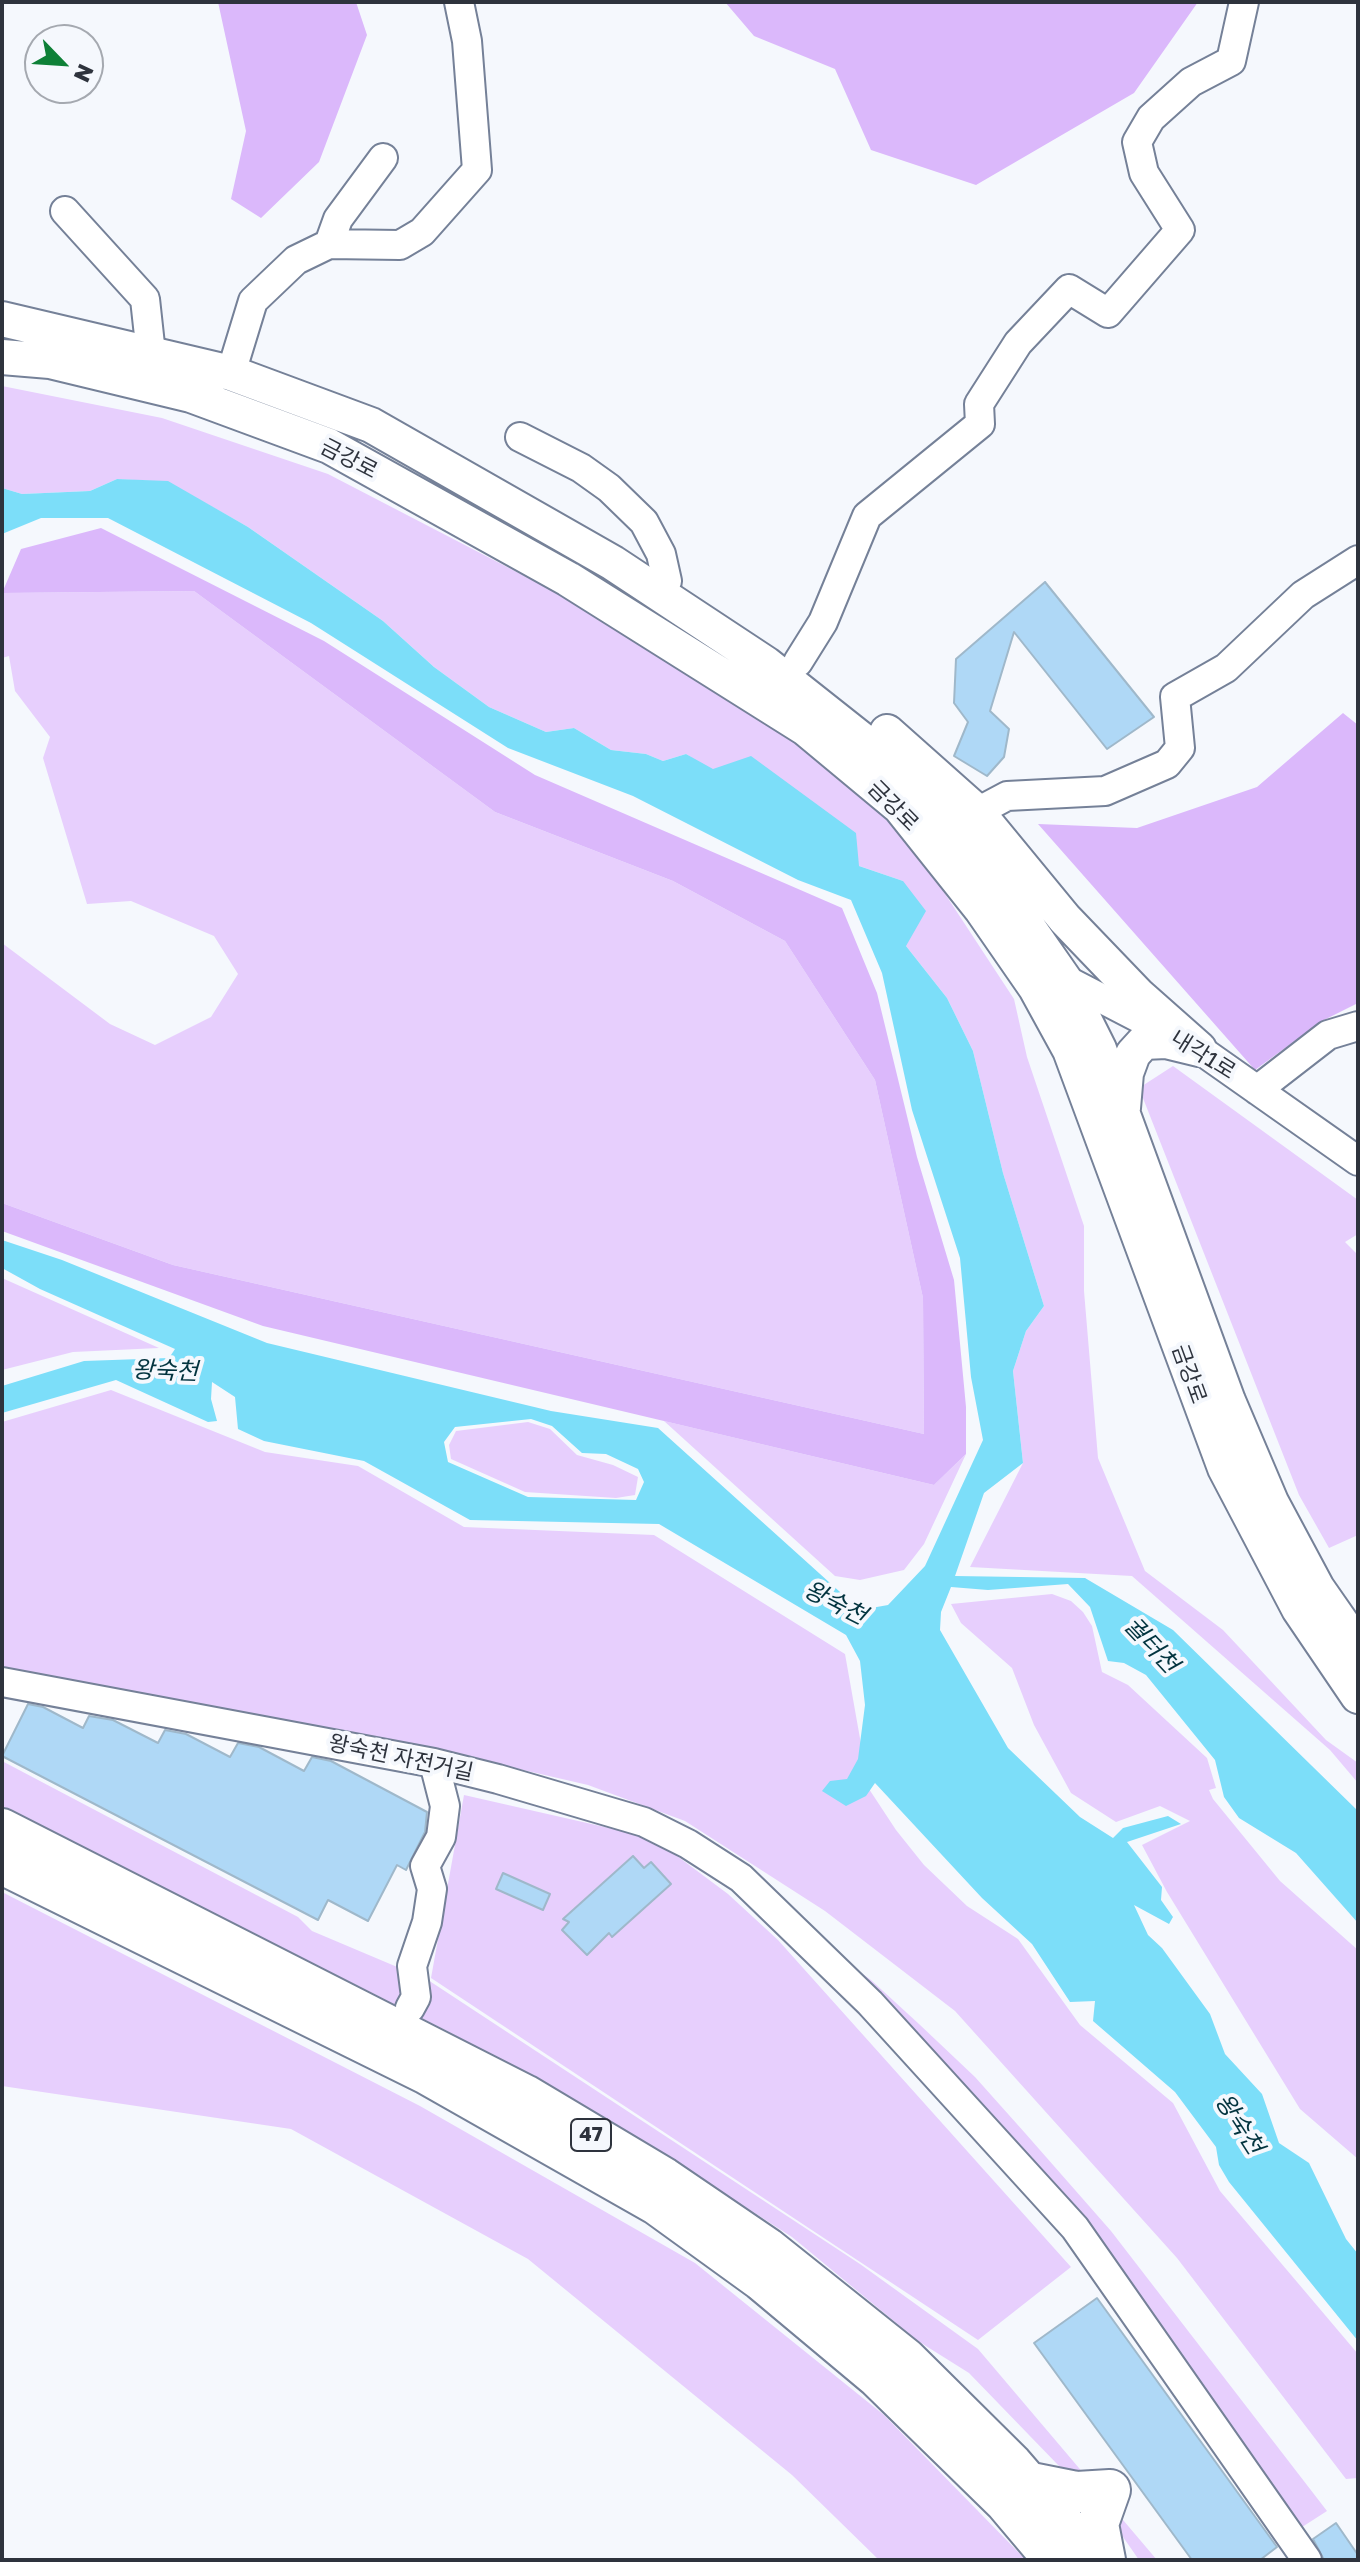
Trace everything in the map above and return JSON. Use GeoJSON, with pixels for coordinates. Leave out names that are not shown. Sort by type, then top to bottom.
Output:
{"type":"FeatureCollection","features":[{"type":"Feature","properties":{"kind":"highway","name":"47"},"geometry":{"type":"LineString","coordinates":[[2,1829],[525,2095],[664,2178],[767,2248],[906,2359],[1027,2482],[1095,2560]]}},
{"type":"Feature","properties":{"kind":"highway","name":"47"},"geometry":{"type":"LineString","coordinates":[[2,1864],[427,2074],[656,2204],[761,2280],[877,2377],[1006,2503],[1054,2560]]}},
{"type":"Feature","properties":{"kind":"highway"},"geometry":{"type":"LineString","coordinates":[[1027,2482],[1077,2492],[1110,2490],[1098,2524],[1105,2560]]}},
{"type":"Feature","properties":{"kind":"main road","name":"금강로"},"geometry":{"type":"LineString","coordinates":[[2,319],[231,373],[371,425],[613,563],[766,664],[886,759],[989,871],[1050,984],[1070,1050],[1225,1468],[1299,1609],[1358,1696]]}},
{"type":"Feature","properties":{"kind":"main road","name":"금강로"},"geometry":{"type":"LineString","coordinates":[[2,357],[50,361],[191,395],[329,446],[568,579],[805,728],[900,807],[982,910],[1050,984],[1099,1049],[1228,1401],[1271,1502],[1317,1588],[1358,1647]]}},
{"type":"Feature","properties":{"kind":"main road"},"geometry":{"type":"LineString","coordinates":[[613,563],[667,581],[769,640],[864,712],[977,812],[1065,919],[1138,995],[1199,1049]]}},
{"type":"Feature","properties":{"kind":"main road"},"geometry":{"type":"LineString","coordinates":[[1123,1110],[1126,1073],[1133,1054],[1144,1042],[1166,1041],[1199,1049]]}},
{"type":"Feature","properties":{"kind":"street"},"geometry":{"type":"LineString","coordinates":[[231,373],[253,301],[296,260],[329,244],[400,245],[422,232],[477,170],[467,41],[459,2]]}},
{"type":"Feature","properties":{"kind":"street"},"geometry":{"type":"LineString","coordinates":[[798,662],[823,622],[867,516],[980,424],[979,404],[1018,343],[1069,289],[1108,313],[1180,230],[1144,173],[1137,142],[1151,118],[1191,82],[1231,61],[1244,2]]}},
{"type":"Feature","properties":{"kind":"street"},"geometry":{"type":"LineString","coordinates":[[329,244],[338,219],[383,158]]}},
{"type":"Feature","properties":{"kind":"street"},"geometry":{"type":"LineString","coordinates":[[65,211],[145,299],[151,354]]}},
{"type":"Feature","properties":{"kind":"street"},"geometry":{"type":"LineString","coordinates":[[520,437],[581,468],[609,488],[644,522],[661,554],[667,581]]}},
{"type":"Feature","properties":{"kind":"street"},"geometry":{"type":"LineString","coordinates":[[977,812],[1007,796],[1105,791],[1167,764],[1180,748],[1175,697],[1226,668],[1303,595],[1358,560]]}},
{"type":"Feature","properties":{"kind":"street","name":"내각1로"},"geometry":{"type":"LineString","coordinates":[[1050,984],[1199,1049],[1358,1161]]}},
{"type":"Feature","properties":{"kind":"street"},"geometry":{"type":"LineString","coordinates":[[1257,1090],[1328,1035],[1358,1026]]}},
{"type":"Feature","properties":{"kind":"street","name":"왕숙천 자전거길"},"geometry":{"type":"LineString","coordinates":[[2,1682],[434,1763],[601,1807],[644,1822],[688,1844],[741,1878],[870,2003],[1075,2228],[1307,2560]]}},
{"type":"Feature","properties":{"kind":"street"},"geometry":{"type":"LineString","coordinates":[[410,2008],[416,1997],[412,1966],[427,1922],[432,1889],[425,1866],[441,1837],[445,1806],[434,1763]]}},
{"type":"Feature","properties":{"kind":"shaded area"},"geometry":{"type":"Polygon","coordinates":[[[218,2],[356,2],[367,35],[319,162],[261,218],[231,199],[246,131],[218,2]]]}},
{"type":"Feature","properties":{"kind":"shaded area"},"geometry":{"type":"Polygon","coordinates":[[[725,2],[1198,2],[1134,93],[976,185],[871,150],[835,69],[754,36],[725,2]]]}},
{"type":"Feature","properties":{"kind":"shaded area"},"geometry":{"type":"Polygon","coordinates":[[[2,386],[162,418],[328,474],[563,596],[801,746],[894,816],[1014,999],[1027,1057],[1084,1226],[1084,1291],[1098,1458],[1145,1571],[1223,1630],[1326,1740],[1358,1763],[1358,1783],[1330,1750],[1132,1576],[970,1567],[1023,1463],[1013,1371],[1026,1331],[1044,1306],[1003,1173],[973,1051],[947,998],[906,946],[903,881],[859,866],[686,754],[663,761],[646,754],[611,750],[574,728],[546,732],[489,707],[434,667],[383,621],[248,527],[168,482],[117,479],[90,491],[22,494],[2,488],[2,386]]]}},
{"type":"Feature","properties":{"kind":"shaded area"},"geometry":{"type":"Polygon","coordinates":[[[101,528],[324,641],[535,775],[842,908],[877,993],[917,1157],[954,1280],[966,1407],[966,1454],[934,1485],[263,1326],[2,1231],[2,1203],[173,1265],[924,1434],[923,1298],[875,1080],[785,941],[673,881],[495,812],[194,591],[2,593],[21,549],[101,528]]]}},
{"type":"Feature","properties":{"kind":"shaded area"},"geometry":{"type":"Polygon","coordinates":[[[194,591],[495,812],[673,881],[785,941],[875,1080],[923,1298],[924,1434],[173,1265],[2,1203],[2,943],[110,1024],[155,1045],[211,1017],[238,974],[214,936],[131,901],[87,904],[43,758],[50,737],[15,691],[9,656],[2,658],[2,593],[194,591]]]}},
{"type":"Feature","properties":{"kind":"shaded area"},"geometry":{"type":"Polygon","coordinates":[[[1343,713],[1358,725],[1358,1003],[1322,1021],[1255,1070],[1038,824],[1137,828],[1257,787],[1343,713]]]}},
{"type":"Feature","properties":{"kind":"shaded area"},"geometry":{"type":"Polygon","coordinates":[[[1173,1066],[1358,1200],[1358,1234],[1345,1242],[1358,1255],[1358,1535],[1329,1548],[1299,1495],[1139,1088],[1173,1066]]]}},
{"type":"Feature","properties":{"kind":"shaded area"},"geometry":{"type":"Polygon","coordinates":[[[2,1278],[159,1348],[73,1352],[2,1370],[2,1278]]]}},
{"type":"Feature","properties":{"kind":"shaded area"},"geometry":{"type":"Polygon","coordinates":[[[111,1390],[265,1452],[358,1466],[464,1527],[654,1535],[845,1654],[869,1789],[896,1830],[924,1865],[967,1906],[1018,1939],[1080,2025],[1173,2103],[1220,2191],[1358,2354],[1358,2478],[1346,2479],[1177,2258],[955,2011],[825,1911],[685,1821],[588,1785],[467,1757],[2,1668],[2,1422],[111,1390]]]}},
{"type":"Feature","properties":{"kind":"shaded area"},"geometry":{"type":"Polygon","coordinates":[[[664,1421],[934,1485],[966,1454],[924,1544],[904,1570],[860,1580],[835,1576],[664,1421]]]}},
{"type":"Feature","properties":{"kind":"shaded area"},"geometry":{"type":"Polygon","coordinates":[[[528,1422],[550,1429],[577,1455],[613,1465],[638,1477],[635,1495],[616,1498],[525,1492],[451,1459],[449,1445],[456,1431],[528,1422]]]}},
{"type":"Feature","properties":{"kind":"shaded area"},"geometry":{"type":"Polygon","coordinates":[[[1052,1594],[1071,1601],[1092,1626],[1102,1672],[1128,1685],[1207,1758],[1216,1788],[1209,1790],[1213,1799],[1280,1881],[1358,1950],[1358,2159],[1300,2109],[1167,1892],[1142,1845],[1190,1821],[1160,1806],[1116,1822],[1071,1793],[1034,1725],[1012,1668],[961,1623],[951,1604],[1052,1594]]]}},
{"type":"Feature","properties":{"kind":"shaded area"},"geometry":{"type":"Polygon","coordinates":[[[2,1761],[298,1917],[312,1931],[428,1980],[860,2264],[978,2349],[1157,2560],[1139,2560],[1080,2475],[1059,2466],[969,2373],[918,2341],[792,2237],[611,2121],[451,2033],[2,1806],[2,1761]]]}},
{"type":"Feature","properties":{"kind":"shaded area"},"geometry":{"type":"Polygon","coordinates":[[[464,1795],[653,1838],[728,1894],[778,1940],[1071,2267],[978,2340],[431,1978],[464,1795]]]}},
{"type":"Feature","properties":{"kind":"shaded area"},"geometry":{"type":"Polygon","coordinates":[[[2,1892],[420,2106],[695,2263],[884,2415],[1026,2560],[879,2560],[792,2475],[528,2259],[291,2129],[2,2086],[2,1892]]]}},
{"type":"Feature","properties":{"kind":"shaded area"},"geometry":{"type":"Polygon","coordinates":[[[826,1947],[871,1980],[919,2024],[975,2077],[1025,2133],[1111,2231],[1327,2511],[1299,2529],[1167,2336],[826,1947]]]}},
{"type":"Feature","properties":{"kind":"water"},"geometry":{"type":"Polygon","coordinates":[[[117,479],[168,481],[248,527],[383,621],[434,667],[489,707],[546,732],[574,728],[611,750],[646,754],[663,761],[686,754],[713,769],[751,756],[856,833],[859,866],[903,881],[926,911],[906,946],[947,998],[973,1051],[1003,1173],[1044,1306],[1026,1331],[1013,1371],[1023,1463],[984,1493],[955,1576],[1085,1578],[1173,1630],[1358,1811],[1358,1923],[1296,1853],[1239,1818],[1224,1797],[1215,1760],[1146,1675],[1124,1663],[1108,1661],[1090,1607],[1068,1584],[988,1590],[951,1587],[941,1612],[940,1630],[1008,1748],[1080,1817],[1113,1838],[1123,1828],[1168,1816],[1181,1824],[1127,1842],[1162,1887],[1161,1900],[1173,1917],[1169,1924],[1134,1905],[1148,1935],[1162,1948],[1210,2014],[1225,2054],[1262,2094],[1279,2143],[1309,2163],[1346,2239],[1358,2254],[1358,2341],[1229,2182],[1219,2165],[1216,2147],[1175,2092],[1093,2021],[1095,2001],[1070,2002],[1032,1944],[982,1898],[875,1783],[866,1796],[846,1806],[822,1791],[830,1781],[847,1779],[858,1759],[865,1705],[860,1661],[846,1635],[659,1524],[470,1520],[364,1461],[264,1441],[238,1429],[235,1397],[212,1382],[211,1399],[217,1421],[208,1422],[116,1380],[2,1413],[2,1386],[84,1361],[169,1358],[175,1349],[40,1289],[2,1268],[2,1240],[62,1260],[267,1343],[551,1411],[658,1428],[860,1610],[888,1605],[925,1566],[983,1440],[971,1377],[960,1258],[912,1110],[882,973],[851,900],[798,880],[633,796],[508,748],[311,623],[108,518],[41,518],[2,534],[2,488],[22,494],[90,491],[117,479]],[[531,1419],[455,1427],[444,1442],[448,1462],[528,1497],[636,1500],[644,1482],[638,1469],[606,1454],[582,1453],[552,1426],[531,1419]]]}},
{"type":"Feature","properties":{"kind":"building"},"geometry":{"type":"Polygon","coordinates":[[[1045,582],[1154,717],[1107,749],[1014,632],[990,711],[1009,729],[1004,757],[987,776],[954,756],[968,722],[954,703],[956,659],[1045,582]]]}},
{"type":"Feature","properties":{"kind":"building"},"geometry":{"type":"Polygon","coordinates":[[[28,1704],[43,1707],[83,1728],[89,1716],[113,1720],[158,1743],[165,1730],[186,1734],[230,1757],[238,1743],[259,1747],[304,1771],[312,1757],[331,1761],[427,1812],[425,1832],[406,1870],[397,1865],[368,1921],[328,1900],[318,1920],[2,1756],[28,1704]]]}},
{"type":"Feature","properties":{"kind":"building"},"geometry":{"type":"Polygon","coordinates":[[[633,1856],[644,1868],[651,1862],[671,1884],[612,1937],[609,1933],[587,1955],[562,1930],[569,1922],[563,1919],[633,1856]]]}},
{"type":"Feature","properties":{"kind":"building"},"geometry":{"type":"Polygon","coordinates":[[[503,1873],[550,1894],[543,1910],[496,1889],[503,1873]]]}},
{"type":"Feature","properties":{"kind":"building"},"geometry":{"type":"Polygon","coordinates":[[[1097,2298],[1277,2547],[1260,2560],[1192,2560],[1034,2343],[1097,2298]]]}},
{"type":"Feature","properties":{"kind":"building"},"geometry":{"type":"Polygon","coordinates":[[[1336,2523],[1358,2555],[1358,2560],[1324,2560],[1313,2539],[1336,2523]]]}},
{"type":"Feature","properties":{"kind":"water label","name":"왕숙천"},"geometry":{"type":"Point","coordinates":[165,1371]}},
{"type":"Feature","properties":{"kind":"water label","name":"왕숙천"},"geometry":{"type":"Point","coordinates":[835,1603]}},
{"type":"Feature","properties":{"kind":"water label","name":"궐터천"},"geometry":{"type":"Point","coordinates":[1151,1645]}},
{"type":"Feature","properties":{"kind":"water label","name":"왕숙천"},"geometry":{"type":"Point","coordinates":[1239,2124]}}]}
